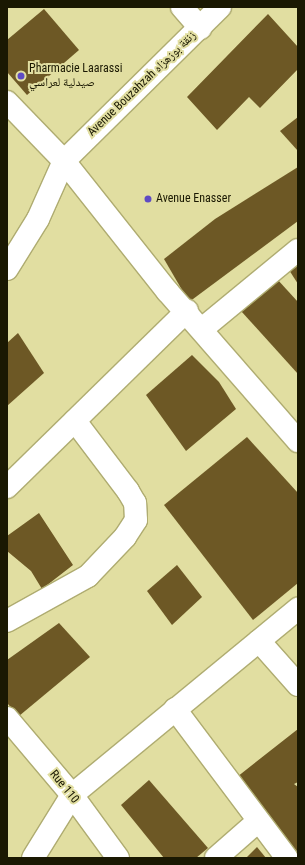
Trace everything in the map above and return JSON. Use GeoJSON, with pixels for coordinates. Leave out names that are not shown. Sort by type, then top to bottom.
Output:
{"type":"FeatureCollection","features":[{"type":"Feature","properties":{"kind":"street"},"geometry":{"type":"LineString","coordinates":[[182,7],[200,28]]}},
{"type":"Feature","properties":{"kind":"street","name":"Avenue Bouzahzah زنقة بوزهزاه"},"geometry":{"type":"LineString","coordinates":[[64,161],[220,7]]}},
{"type":"Feature","properties":{"kind":"street"},"geometry":{"type":"LineString","coordinates":[[7,102],[64,161],[186,311],[298,441]]}},
{"type":"Feature","properties":{"kind":"street"},"geometry":{"type":"LineString","coordinates":[[7,270],[38,219],[64,161]]}},
{"type":"Feature","properties":{"kind":"street"},"geometry":{"type":"LineString","coordinates":[[202,329],[298,250]]}},
{"type":"Feature","properties":{"kind":"street"},"geometry":{"type":"LineString","coordinates":[[7,487],[186,311]]}},
{"type":"Feature","properties":{"kind":"street"},"geometry":{"type":"LineString","coordinates":[[7,621],[88,576],[125,537],[136,520],[135,503],[128,491],[75,421]]}},
{"type":"Feature","properties":{"kind":"street"},"geometry":{"type":"LineString","coordinates":[[33,858],[72,795],[298,609]]}},
{"type":"Feature","properties":{"kind":"street"},"geometry":{"type":"LineString","coordinates":[[259,641],[298,685]]}},
{"type":"Feature","properties":{"kind":"street"},"geometry":{"type":"LineString","coordinates":[[176,709],[257,822],[287,858]]}},
{"type":"Feature","properties":{"kind":"street","name":"Rue 110"},"geometry":{"type":"LineString","coordinates":[[7,718],[72,795],[118,858]]}},
{"type":"Feature","properties":{"kind":"street"},"geometry":{"type":"LineString","coordinates":[[216,858],[257,822]]}},
{"type":"Feature","properties":{"kind":"building"},"geometry":{"type":"Polygon","coordinates":[[[44,9],[79,50],[27,95],[7,72],[7,40],[44,9]]]}},
{"type":"Feature","properties":{"kind":"building"},"geometry":{"type":"Polygon","coordinates":[[[268,14],[298,47],[298,69],[260,108],[249,97],[217,130],[187,97],[268,14]]]}},
{"type":"Feature","properties":{"kind":"building"},"geometry":{"type":"Polygon","coordinates":[[[298,117],[298,151],[280,131],[298,117]]]}},
{"type":"Feature","properties":{"kind":"building"},"geometry":{"type":"Polygon","coordinates":[[[298,167],[298,221],[189,302],[164,259],[215,219],[298,167]]]}},
{"type":"Feature","properties":{"kind":"building"},"geometry":{"type":"Polygon","coordinates":[[[298,243],[298,284],[282,259],[298,243]]]}},
{"type":"Feature","properties":{"kind":"building"},"geometry":{"type":"Polygon","coordinates":[[[277,279],[298,302],[298,374],[241,311],[277,279]]]}},
{"type":"Feature","properties":{"kind":"building"},"geometry":{"type":"Polygon","coordinates":[[[18,333],[44,373],[7,406],[7,343],[18,333]]]}},
{"type":"Feature","properties":{"kind":"building"},"geometry":{"type":"Polygon","coordinates":[[[192,355],[219,382],[236,409],[186,451],[146,395],[192,355]]]}},
{"type":"Feature","properties":{"kind":"building"},"geometry":{"type":"Polygon","coordinates":[[[247,437],[298,493],[298,583],[253,620],[164,505],[247,437]]]}},
{"type":"Feature","properties":{"kind":"building"},"geometry":{"type":"Polygon","coordinates":[[[39,513],[73,565],[42,589],[31,571],[7,551],[7,536],[39,513]]]}},
{"type":"Feature","properties":{"kind":"building"},"geometry":{"type":"Polygon","coordinates":[[[177,565],[202,597],[172,625],[147,591],[177,565]]]}},
{"type":"Feature","properties":{"kind":"building"},"geometry":{"type":"Polygon","coordinates":[[[59,623],[90,657],[19,716],[7,703],[7,660],[59,623]]]}},
{"type":"Feature","properties":{"kind":"building"},"geometry":{"type":"Polygon","coordinates":[[[298,729],[298,782],[294,784],[298,787],[298,856],[237,777],[298,729]]]}},
{"type":"Feature","properties":{"kind":"building"},"geometry":{"type":"Polygon","coordinates":[[[149,780],[208,848],[196,858],[164,858],[121,805],[149,780]]]}},
{"type":"Feature","properties":{"kind":"building"},"geometry":{"type":"Polygon","coordinates":[[[257,847],[266,858],[246,858],[257,847]]]}},
{"type":"Feature","properties":{"kind":"place","name":"Pharmacie Laarassi صيدلية لعراسي"},"geometry":{"type":"Point","coordinates":[21,76]}},
{"type":"Feature","properties":{"kind":"place","name":"Avenue Enasser"},"geometry":{"type":"Point","coordinates":[148,199]}}]}
